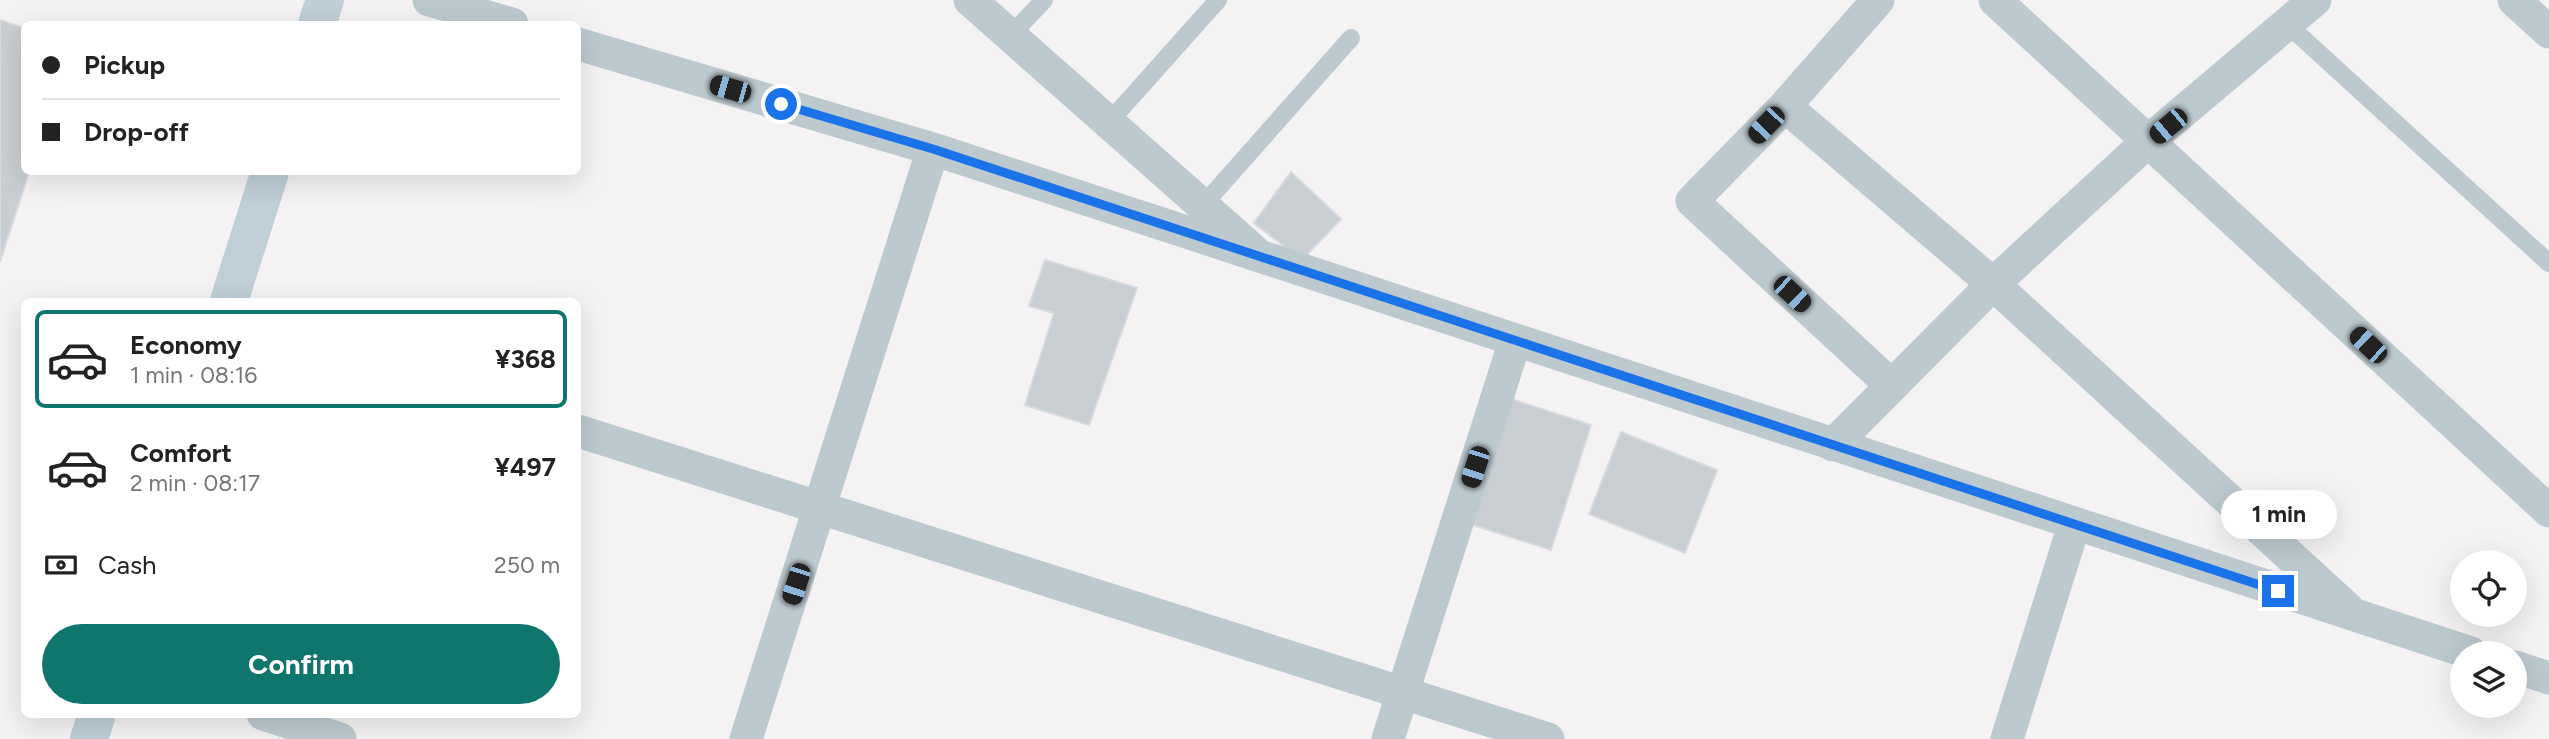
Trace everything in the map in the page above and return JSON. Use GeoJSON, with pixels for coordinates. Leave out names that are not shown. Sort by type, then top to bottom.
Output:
{"type":"FeatureCollection","features":[{"type":"Feature","properties":{"kind":"street"},"geometry":{"type":"LineString","coordinates":[[318,21],[325,0]]}},
{"type":"Feature","properties":{"kind":"street"},"geometry":{"type":"LineString","coordinates":[[429,0],[502,21]]}},
{"type":"Feature","properties":{"kind":"street"},"geometry":{"type":"LineString","coordinates":[[970,0],[1204,204],[1259,257]]}},
{"type":"Feature","properties":{"kind":"street"},"geometry":{"type":"LineString","coordinates":[[1878,0],[1785,106],[1692,201],[1892,386]]}},
{"type":"Feature","properties":{"kind":"street"},"geometry":{"type":"LineString","coordinates":[[1995,0],[2549,511]]}},
{"type":"Feature","properties":{"kind":"street"},"geometry":{"type":"LineString","coordinates":[[1833,445],[1993,284],[2147,142],[2288,26],[2315,0]]}},
{"type":"Feature","properties":{"kind":"street"},"geometry":{"type":"LineString","coordinates":[[2514,0],[2549,32]]}},
{"type":"Feature","properties":{"kind":"street"},"geometry":{"type":"LineString","coordinates":[[581,45],[933,149],[2450,646]]}},
{"type":"Feature","properties":{"kind":"street"},"geometry":{"type":"LineString","coordinates":[[1785,106],[1993,284],[2355,615]]}},
{"type":"Feature","properties":{"kind":"street"},"geometry":{"type":"LineString","coordinates":[[746,739],[933,149]]}},
{"type":"Feature","properties":{"kind":"street"},"geometry":{"type":"LineString","coordinates":[[230,298],[269,175]]}},
{"type":"Feature","properties":{"kind":"street"},"geometry":{"type":"LineString","coordinates":[[1388,739],[1515,341]]}},
{"type":"Feature","properties":{"kind":"street"},"geometry":{"type":"LineString","coordinates":[[581,432],[1548,739]]}},
{"type":"Feature","properties":{"kind":"street"},"geometry":{"type":"LineString","coordinates":[[2007,739],[2074,525]]}},
{"type":"Feature","properties":{"kind":"street"},"geometry":{"type":"LineString","coordinates":[[2527,671],[2549,678]]}},
{"type":"Feature","properties":{"kind":"street"},"geometry":{"type":"LineString","coordinates":[[89,739],[96,718]]}},
{"type":"Feature","properties":{"kind":"street"},"geometry":{"type":"LineString","coordinates":[[275,718],[340,739]]}},
{"type":"Feature","properties":{"kind":"lane"},"geometry":{"type":"LineString","coordinates":[[1010,36],[1044,0]]}},
{"type":"Feature","properties":{"kind":"lane"},"geometry":{"type":"LineString","coordinates":[[1110,121],[1218,0]]}},
{"type":"Feature","properties":{"kind":"lane"},"geometry":{"type":"LineString","coordinates":[[2288,26],[2549,263]]}},
{"type":"Feature","properties":{"kind":"lane"},"geometry":{"type":"LineString","coordinates":[[1204,204],[1351,38]]}},
{"type":"Feature","properties":{"kind":"building"},"geometry":{"type":"Polygon","coordinates":[[[0,20],[21,27],[21,175],[28,175],[0,262],[0,20]]]}},
{"type":"Feature","properties":{"kind":"building"},"geometry":{"type":"Polygon","coordinates":[[[1291,172],[1341,219],[1302,260],[1254,223],[1291,172]]]}},
{"type":"Feature","properties":{"kind":"building"},"geometry":{"type":"Polygon","coordinates":[[[1045,260],[1137,288],[1089,425],[1025,405],[1054,313],[1029,306],[1045,260]]]}},
{"type":"Feature","properties":{"kind":"building"},"geometry":{"type":"Polygon","coordinates":[[[1508,398],[1591,425],[1551,550],[1467,523],[1508,398]]]}},
{"type":"Feature","properties":{"kind":"building"},"geometry":{"type":"Polygon","coordinates":[[[1621,432],[1717,470],[1685,553],[1589,514],[1621,432]]]}},
{"type":"Feature","properties":{"kind":"route"},"geometry":{"type":"LineString","coordinates":[[781,104],[933,149],[2278,591]]}}]}
